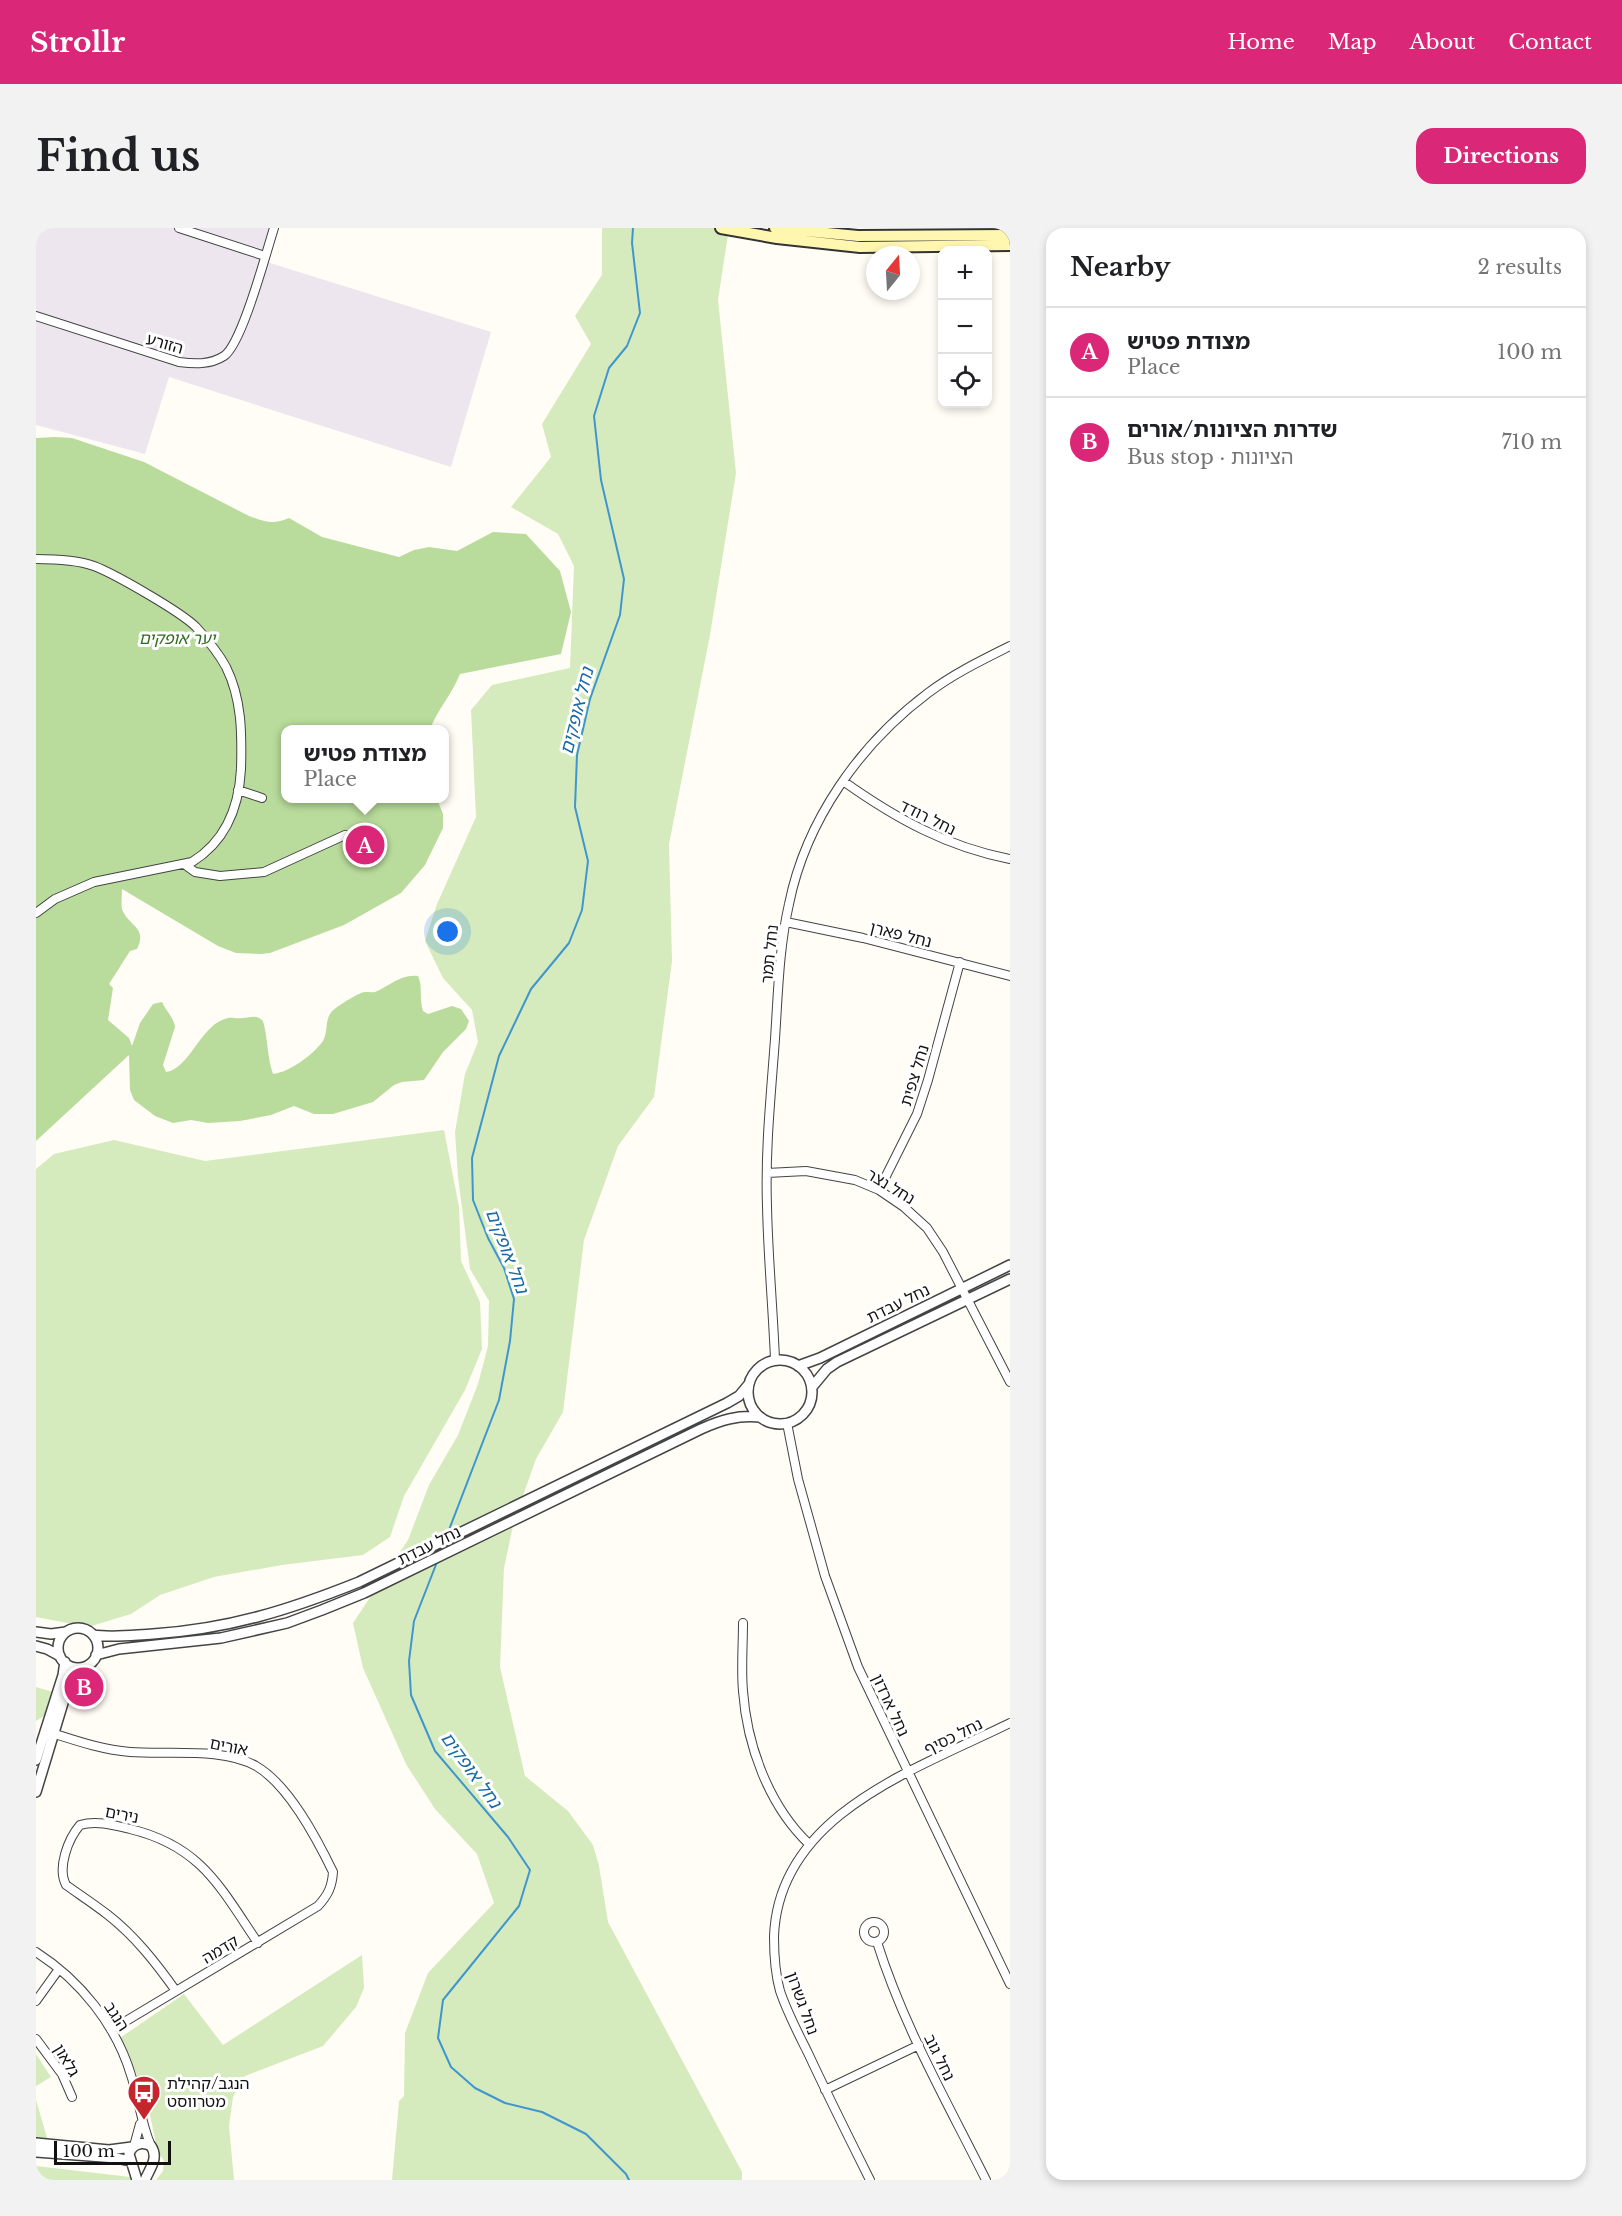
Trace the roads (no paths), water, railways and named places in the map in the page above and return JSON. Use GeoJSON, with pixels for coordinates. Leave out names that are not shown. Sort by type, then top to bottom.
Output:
{"type":"FeatureCollection","features":[{"type":"Feature","properties":{"kind":"main road"},"geometry":{"type":"LineString","coordinates":[[721,228],[777,238],[860,247],[1010,245]]}},
{"type":"Feature","properties":{"kind":"main road"},"geometry":{"type":"LineString","coordinates":[[775,228],[858,236],[1010,235]]}},
{"type":"Feature","properties":{"kind":"street"},"geometry":{"type":"LineString","coordinates":[[179,228],[265,256]]}},
{"type":"Feature","properties":{"kind":"street","name":"הזורע"},"geometry":{"type":"LineString","coordinates":[[36,316],[179,362],[204,363],[225,355],[231,349],[240,330],[274,228]]}},
{"type":"Feature","properties":{"kind":"street"},"geometry":{"type":"LineString","coordinates":[[36,559],[55,559],[94,566],[157,600],[195,626],[226,667],[239,708],[242,731],[236,808],[213,845],[203,855],[184,864],[94,882],[55,899],[36,913]]}},
{"type":"Feature","properties":{"kind":"street","name":"נחל תמר"},"geometry":{"type":"LineString","coordinates":[[775,1360],[767,1173],[781,951],[798,869],[827,806],[868,746],[921,698],[957,673],[1010,646]]}},
{"type":"Feature","properties":{"kind":"street","name":"נחל רודד"},"geometry":{"type":"LineString","coordinates":[[843,781],[876,805],[926,833],[957,846],[1010,859]]}},
{"type":"Feature","properties":{"kind":"street"},"geometry":{"type":"LineString","coordinates":[[238,790],[262,798]]}},
{"type":"Feature","properties":{"kind":"street"},"geometry":{"type":"LineString","coordinates":[[184,864],[195,872],[220,876],[264,872],[345,835]]}},
{"type":"Feature","properties":{"kind":"street","name":"נחל פארן"},"geometry":{"type":"LineString","coordinates":[[786,922],[960,962],[1010,976]]}},
{"type":"Feature","properties":{"kind":"street","name":"נחל צפית"},"geometry":{"type":"LineString","coordinates":[[879,1190],[917,1114],[960,962]]}},
{"type":"Feature","properties":{"kind":"street","name":"נחל נצר"},"geometry":{"type":"LineString","coordinates":[[767,1173],[806,1171],[855,1180],[879,1190],[904,1207],[927,1228],[944,1252],[1010,1382]]}},
{"type":"Feature","properties":{"kind":"street","name":"נחל עבדת"},"geometry":{"type":"LineString","coordinates":[[798,1366],[820,1358],[1010,1265]]}},
{"type":"Feature","properties":{"kind":"street","name":"נחל עבדת"},"geometry":{"type":"LineString","coordinates":[[812,1387],[827,1369],[837,1362],[1010,1279]]}},
{"type":"Feature","properties":{"kind":"street"},"geometry":{"type":"LineString","coordinates":[[775,1360],[783,1360],[798,1366],[805,1371],[812,1387],[809,1406],[796,1420],[787,1423],[768,1422],[760,1417],[749,1402],[748,1384],[758,1368],[775,1360]]}},
{"type":"Feature","properties":{"kind":"street","name":"נחל עבדת"},"geometry":{"type":"LineString","coordinates":[[93,1635],[121,1636],[219,1627],[284,1611],[327,1595],[359,1582],[727,1403],[739,1396],[748,1384]]}},
{"type":"Feature","properties":{"kind":"street","name":"נחל עבדת"},"geometry":{"type":"LineString","coordinates":[[96,1655],[119,1649],[221,1638],[287,1623],[364,1593],[721,1420],[741,1415],[760,1417]]}},
{"type":"Feature","properties":{"kind":"street","name":"נחל ארדון"},"geometry":{"type":"LineString","coordinates":[[787,1423],[798,1479],[825,1576],[858,1666],[1010,1984]]}},
{"type":"Feature","properties":{"kind":"street"},"geometry":{"type":"LineString","coordinates":[[743,1623],[745,1714],[754,1750],[763,1774],[788,1822],[808,1844]]}},
{"type":"Feature","properties":{"kind":"street"},"geometry":{"type":"LineString","coordinates":[[36,1632],[51,1634],[80,1628],[93,1635],[98,1647],[96,1655],[88,1665],[78,1668],[70,1680],[36,1792]]}},
{"type":"Feature","properties":{"kind":"street"},"geometry":{"type":"LineString","coordinates":[[36,1760],[63,1675],[60,1641],[66,1632]]}},
{"type":"Feature","properties":{"kind":"street"},"geometry":{"type":"LineString","coordinates":[[36,1646],[47,1649],[78,1668]]}},
{"type":"Feature","properties":{"kind":"street","name":"נחל כסיף"},"geometry":{"type":"LineString","coordinates":[[908,1773],[1010,1723]]}},
{"type":"Feature","properties":{"kind":"street","name":"אורים"},"geometry":{"type":"LineString","coordinates":[[55,1734],[91,1746],[114,1750],[206,1754],[237,1759],[256,1766],[287,1793],[327,1859],[333,1872],[333,1883]]}},
{"type":"Feature","properties":{"kind":"street","name":"נחל גשרון"},"geometry":{"type":"LineString","coordinates":[[870,2180],[825,2090],[780,1991],[773,1957],[775,1918],[783,1889],[808,1844],[845,1810],[908,1773]]}},
{"type":"Feature","properties":{"kind":"street","name":"נירים"},"geometry":{"type":"LineString","coordinates":[[176,1991],[155,1962],[125,1930],[109,1915],[66,1885],[62,1878],[64,1861],[74,1832],[80,1825],[98,1823],[121,1826],[161,1839],[183,1851],[211,1874],[258,1943]]}},
{"type":"Feature","properties":{"kind":"street","name":"קדמה"},"geometry":{"type":"LineString","coordinates":[[111,2030],[318,1906],[328,1895],[333,1883]]}},
{"type":"Feature","properties":{"kind":"street","name":"נחל גוב"},"geometry":{"type":"LineString","coordinates":[[877,1942],[885,1968],[919,2045],[986,2180]]}},
{"type":"Feature","properties":{"kind":"street","name":"הנגב"},"geometry":{"type":"LineString","coordinates":[[36,1952],[76,1985],[95,2006],[111,2030],[131,2073],[151,2146]]}},
{"type":"Feature","properties":{"kind":"street"},"geometry":{"type":"LineString","coordinates":[[36,2001],[59,1969]]}},
{"type":"Feature","properties":{"kind":"street","name":"גלאון"},"geometry":{"type":"LineString","coordinates":[[36,2039],[59,2069],[72,2097]]}},
{"type":"Feature","properties":{"kind":"street"},"geometry":{"type":"LineString","coordinates":[[825,2090],[919,2045]]}},
{"type":"Feature","properties":{"kind":"street","name":"הנגב"},"geometry":{"type":"LineString","coordinates":[[133,2146],[139,2131],[141,2116]]}},
{"type":"Feature","properties":{"kind":"street"},"geometry":{"type":"LineString","coordinates":[[36,2143],[109,2150],[141,2143],[151,2146],[155,2157],[146,2180]]}},
{"type":"Feature","properties":{"kind":"street"},"geometry":{"type":"LineString","coordinates":[[133,2146],[129,2154],[137,2180]]}},
{"type":"Feature","properties":{"kind":"street"},"geometry":{"type":"LineString","coordinates":[[36,2152],[116,2158],[143,2169],[151,2165]]}},
{"type":"Feature","properties":{"kind":"waterway","name":"נחל אופקים"},"geometry":{"type":"LineString","coordinates":[[447,1535],[499,1400],[510,1341],[514,1299],[504,1268],[488,1238],[473,1200],[472,1158],[499,1056],[531,989],[569,943],[582,910],[588,861],[575,807],[577,755],[590,699],[620,615],[624,579],[601,480],[594,416],[609,368],[627,346],[640,313],[632,243],[633,228]]}},
{"type":"Feature","properties":{"kind":"waterway","name":"נחל אופקים"},"geometry":{"type":"LineString","coordinates":[[437,1562],[414,1621],[409,1661],[411,1695],[435,1751],[508,1837],[530,1870],[519,1906],[443,2000],[438,2038],[451,2067],[475,2088],[505,2103],[542,2112],[586,2134],[626,2174],[629,2180]]}},
{"type":"Feature","properties":{"kind":"place","name":"מצודת פטיש"},"geometry":{"type":"Point","coordinates":[365,845]}},
{"type":"Feature","properties":{"kind":"place","name":"שדרות הציונות/אורים"},"geometry":{"type":"Point","coordinates":[84,1687]}},
{"type":"Feature","properties":{"kind":"place","name":"הנגב/קהילת מטרווסט"},"geometry":{"type":"Point","coordinates":[144,2121]}},
{"type":"Feature","properties":{"kind":"park label","name":"יער אופקים"},"geometry":{"type":"Point","coordinates":[177,638]}}]}
